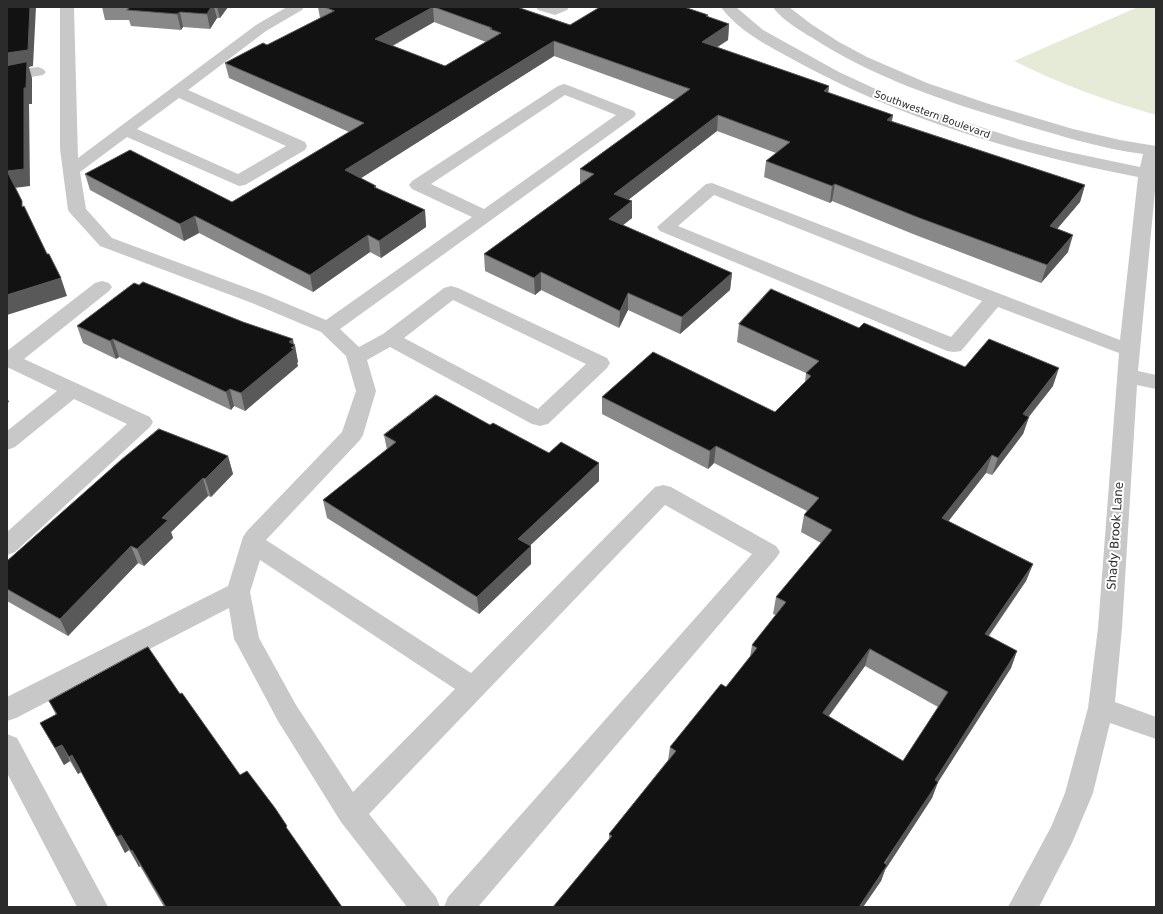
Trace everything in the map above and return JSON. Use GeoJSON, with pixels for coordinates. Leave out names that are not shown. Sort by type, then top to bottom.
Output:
{"type":"FeatureCollection","features":[{"type":"Feature","properties":{"kind":"street"},"geometry":{"type":"LineString","coordinates":[[67,7],[68,149],[77,210],[106,242],[259,299],[328,328],[355,354],[366,391],[352,435],[255,537],[238,592],[247,639],[287,713],[351,813],[425,907]]}},
{"type":"Feature","properties":{"kind":"street"},"geometry":{"type":"LineString","coordinates":[[72,171],[261,28],[297,7]]}},
{"type":"Feature","properties":{"kind":"street"},"geometry":{"type":"LineString","coordinates":[[543,7],[555,11],[562,7]]}},
{"type":"Feature","properties":{"kind":"street","name":"Southwestern Boulevard"},"geometry":{"type":"LineString","coordinates":[[728,7],[764,37],[814,67],[866,91],[925,115],[1010,141],[1068,156],[1152,174]]}},
{"type":"Feature","properties":{"kind":"street","name":"Southwestern Boulevard"},"geometry":{"type":"LineString","coordinates":[[780,7],[800,24],[831,44],[870,65],[927,89],[1048,127],[1154,151]]}},
{"type":"Feature","properties":{"kind":"street"},"geometry":{"type":"LineString","coordinates":[[7,76],[38,72]]}},
{"type":"Feature","properties":{"kind":"street"},"geometry":{"type":"LineString","coordinates":[[328,328],[628,114],[564,89],[418,185],[485,216]]}},
{"type":"Feature","properties":{"kind":"street"},"geometry":{"type":"LineString","coordinates":[[126,130],[239,181],[299,146],[177,91]]}},
{"type":"Feature","properties":{"kind":"street","name":"Shady Brook Lane"},"geometry":{"type":"LineString","coordinates":[[1023,907],[1062,834],[1079,793],[1101,708],[1110,628],[1129,350],[1154,151]]}},
{"type":"Feature","properties":{"kind":"street"},"geometry":{"type":"LineString","coordinates":[[994,298],[954,346],[666,227],[712,188],[1129,350]]}},
{"type":"Feature","properties":{"kind":"street"},"geometry":{"type":"LineString","coordinates":[[7,546],[142,422],[8,360],[102,287]]}},
{"type":"Feature","properties":{"kind":"street"},"geometry":{"type":"LineString","coordinates":[[356,357],[390,339],[451,292],[600,363],[540,419],[390,339]]}},
{"type":"Feature","properties":{"kind":"street"},"geometry":{"type":"LineString","coordinates":[[1127,376],[1156,382]]}},
{"type":"Feature","properties":{"kind":"street"},"geometry":{"type":"LineString","coordinates":[[7,442],[73,389]]}},
{"type":"Feature","properties":{"kind":"street"},"geometry":{"type":"LineString","coordinates":[[351,813],[663,493],[768,552],[459,907]]}},
{"type":"Feature","properties":{"kind":"street"},"geometry":{"type":"LineString","coordinates":[[254,544],[473,688]]}},
{"type":"Feature","properties":{"kind":"street"},"geometry":{"type":"LineString","coordinates":[[7,710],[238,592]]}},
{"type":"Feature","properties":{"kind":"street"},"geometry":{"type":"LineString","coordinates":[[1101,708],[1156,728]]}},
{"type":"Feature","properties":{"kind":"street"},"geometry":{"type":"LineString","coordinates":[[7,746],[93,907]]}},
{"type":"Feature","properties":{"kind":"green space"},"geometry":{"type":"Polygon","coordinates":[[[1138,7],[1156,7],[1156,115],[1084,91],[1014,61],[1138,7]]]}},
{"type":"Feature","properties":{"kind":"building"},"geometry":{"type":"Polygon","coordinates":[[[7,7],[30,7],[28,50],[7,53],[7,7]]]}},
{"type":"Feature","properties":{"kind":"building"},"geometry":{"type":"Polygon","coordinates":[[[130,7],[211,7],[207,14],[180,12],[177,14],[127,10],[130,7]]]}},
{"type":"Feature","properties":{"kind":"building"},"geometry":{"type":"Polygon","coordinates":[[[325,7],[433,7],[375,39],[445,66],[501,33],[490,29],[492,28],[434,7],[517,7],[570,25],[600,7],[684,7],[729,24],[702,42],[829,86],[824,91],[893,115],[887,120],[1085,185],[1050,226],[1073,235],[1047,265],[917,217],[835,184],[832,186],[766,161],[790,142],[718,115],[614,194],[632,201],[609,219],[732,273],[682,317],[628,293],[620,311],[541,272],[534,278],[484,254],[594,174],[580,169],[690,89],[554,41],[345,170],[376,186],[374,187],[425,210],[379,241],[368,235],[310,275],[195,216],[180,224],[85,174],[130,150],[232,202],[364,123],[225,63],[263,43],[267,45],[334,11],[325,7]]]}},
{"type":"Feature","properties":{"kind":"building"},"geometry":{"type":"Polygon","coordinates":[[[27,62],[26,88],[24,88],[24,169],[7,171],[7,66],[27,62]]]}},
{"type":"Feature","properties":{"kind":"building"},"geometry":{"type":"Polygon","coordinates":[[[7,171],[22,201],[22,207],[24,206],[47,254],[49,254],[61,278],[7,295],[7,171]]]}},
{"type":"Feature","properties":{"kind":"building"},"geometry":{"type":"Polygon","coordinates":[[[143,282],[243,322],[293,339],[289,342],[295,345],[291,348],[294,349],[241,393],[230,389],[226,392],[113,339],[110,341],[77,326],[134,283],[139,285],[143,282]]]}},
{"type":"Feature","properties":{"kind":"building"},"geometry":{"type":"Polygon","coordinates":[[[771,289],[859,328],[864,323],[965,367],[989,339],[1059,368],[1023,414],[1029,417],[998,458],[992,455],[942,518],[1033,564],[985,634],[1017,651],[935,780],[938,782],[884,863],[887,865],[859,907],[553,907],[612,836],[609,834],[676,751],[670,747],[721,684],[726,687],[757,648],[752,645],[786,602],[776,597],[832,530],[804,515],[819,498],[716,446],[710,451],[602,397],[653,352],[775,412],[811,376],[806,373],[819,361],[739,324],[771,289]],[[870,649],[823,713],[903,761],[948,692],[870,649]]]}},
{"type":"Feature","properties":{"kind":"building"},"geometry":{"type":"Polygon","coordinates":[[[436,395],[490,425],[493,423],[549,453],[561,442],[599,463],[518,539],[531,546],[477,597],[323,500],[396,442],[384,435],[436,395]]]}},
{"type":"Feature","properties":{"kind":"building"},"geometry":{"type":"Polygon","coordinates":[[[159,429],[228,456],[162,518],[168,520],[137,549],[131,546],[60,619],[7,589],[7,561],[121,460],[159,429]]]}},
{"type":"Feature","properties":{"kind":"building"},"geometry":{"type":"Polygon","coordinates":[[[148,647],[180,694],[182,693],[240,775],[247,771],[275,808],[287,826],[286,827],[342,907],[166,907],[132,850],[131,851],[121,835],[117,837],[72,755],[69,757],[62,745],[55,748],[40,723],[57,714],[49,701],[148,647]]]}}]}
